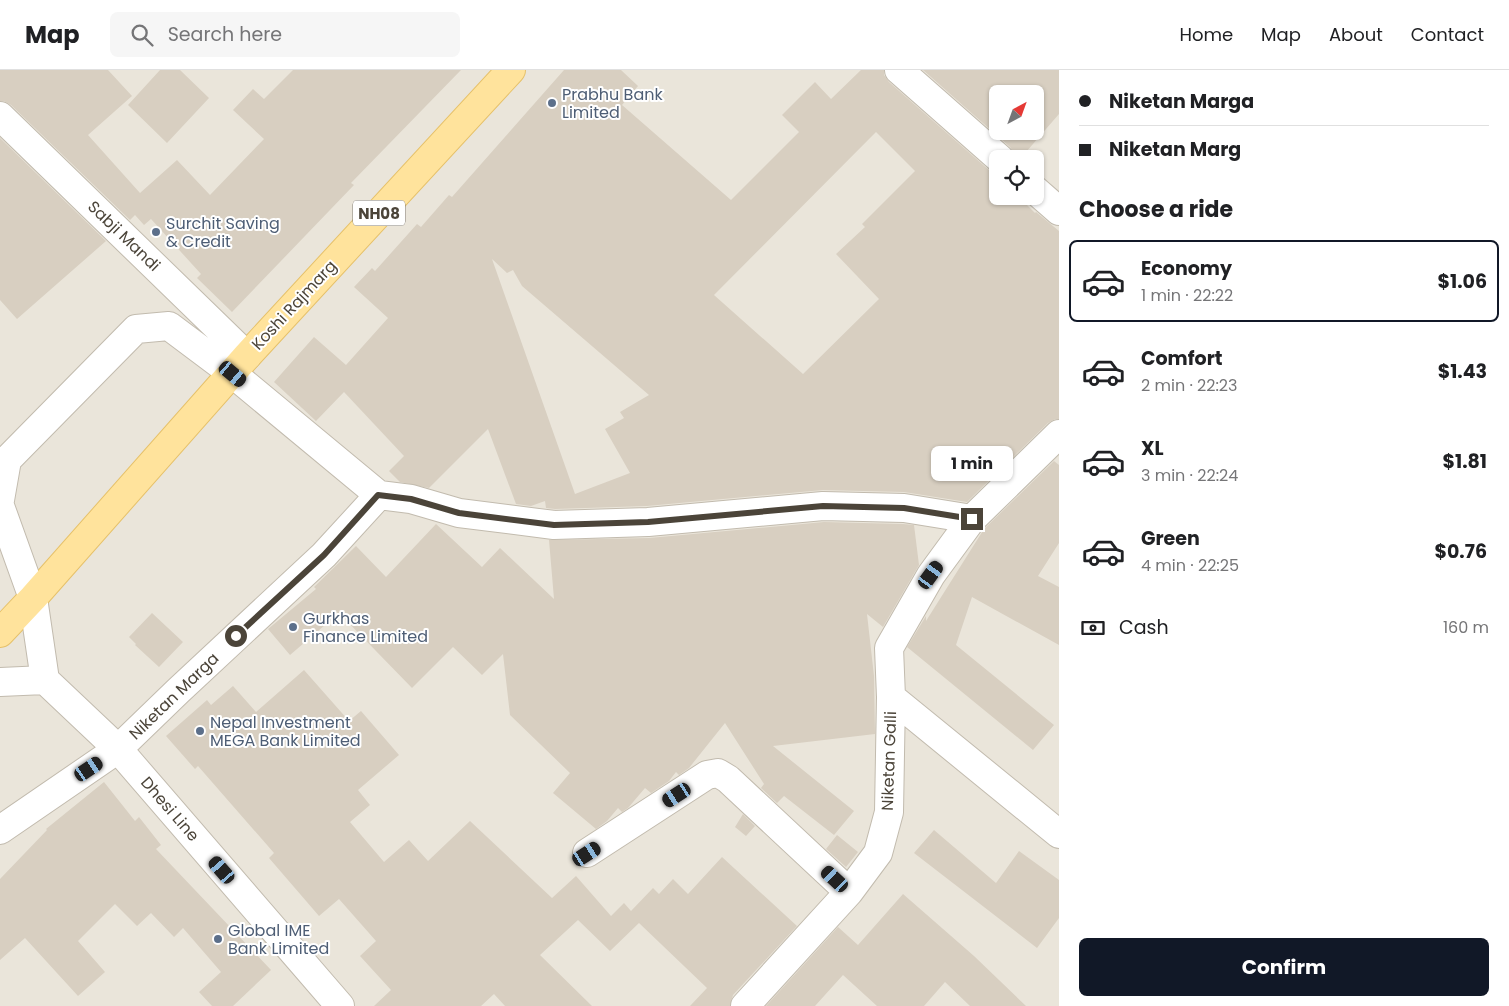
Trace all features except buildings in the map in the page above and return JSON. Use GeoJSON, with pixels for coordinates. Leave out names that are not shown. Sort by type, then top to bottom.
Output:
{"type":"FeatureCollection","features":[{"type":"Feature","properties":{"kind":"main road","name":"Koshi Rajmarg"},"geometry":{"type":"LineString","coordinates":[[0,633],[240,365],[511,70]]}},
{"type":"Feature","properties":{"kind":"street"},"geometry":{"type":"LineString","coordinates":[[899,70],[990,150]]}},
{"type":"Feature","properties":{"kind":"street","name":"Sabji Mandi"},"geometry":{"type":"LineString","coordinates":[[0,116],[240,365]]}},
{"type":"Feature","properties":{"kind":"street"},"geometry":{"type":"LineString","coordinates":[[1044,198],[1059,211]]}},
{"type":"Feature","properties":{"kind":"street"},"geometry":{"type":"LineString","coordinates":[[0,500],[7,460],[136,329],[169,326],[240,365],[378,495],[411,499],[459,513],[554,525],[648,522],[823,506],[904,508],[972,519]]}},
{"type":"Feature","properties":{"kind":"street","name":"Niketan Galli"},"geometry":{"type":"LineString","coordinates":[[745,1006],[849,892],[878,853],[889,812],[891,697],[889,648],[931,575],[972,519],[1059,434]]}},
{"type":"Feature","properties":{"kind":"street","name":"Niketan Marga"},"geometry":{"type":"LineString","coordinates":[[0,830],[118,749],[324,555],[378,495]]}},
{"type":"Feature","properties":{"kind":"street"},"geometry":{"type":"LineString","coordinates":[[0,506],[33,598],[46,680],[0,682]]}},
{"type":"Feature","properties":{"kind":"street","name":"Dhesi Line"},"geometry":{"type":"LineString","coordinates":[[46,680],[118,749],[340,1006]]}},
{"type":"Feature","properties":{"kind":"street"},"geometry":{"type":"LineString","coordinates":[[891,697],[1059,834]]}},
{"type":"Feature","properties":{"kind":"street"},"geometry":{"type":"LineString","coordinates":[[587,854],[707,775],[718,773],[728,779],[849,892]]}},
{"type":"Feature","properties":{"kind":"shaded area"},"geometry":{"type":"Polygon","coordinates":[[[0,70],[1059,70],[1059,1006],[0,1006],[0,70]]]}},
{"type":"Feature","properties":{"kind":"place","name":"Prabhu Bank Limited"},"geometry":{"type":"Point","coordinates":[552,103]}},
{"type":"Feature","properties":{"kind":"place","name":"Surchit Saving & Credit"},"geometry":{"type":"Point","coordinates":[156,232]}},
{"type":"Feature","properties":{"kind":"place","name":"Gurkhas Finance Limited"},"geometry":{"type":"Point","coordinates":[293,627]}},
{"type":"Feature","properties":{"kind":"place","name":"Nepal Investment MEGA Bank Limited"},"geometry":{"type":"Point","coordinates":[200,731]}},
{"type":"Feature","properties":{"kind":"place","name":"Global IME Bank Limited"},"geometry":{"type":"Point","coordinates":[218,939]}},
{"type":"Feature","properties":{"kind":"route"},"geometry":{"type":"LineString","coordinates":[[236,636],[324,555],[378,495],[411,499],[459,513],[554,525],[648,522],[823,506],[904,508],[972,519]]}}]}
